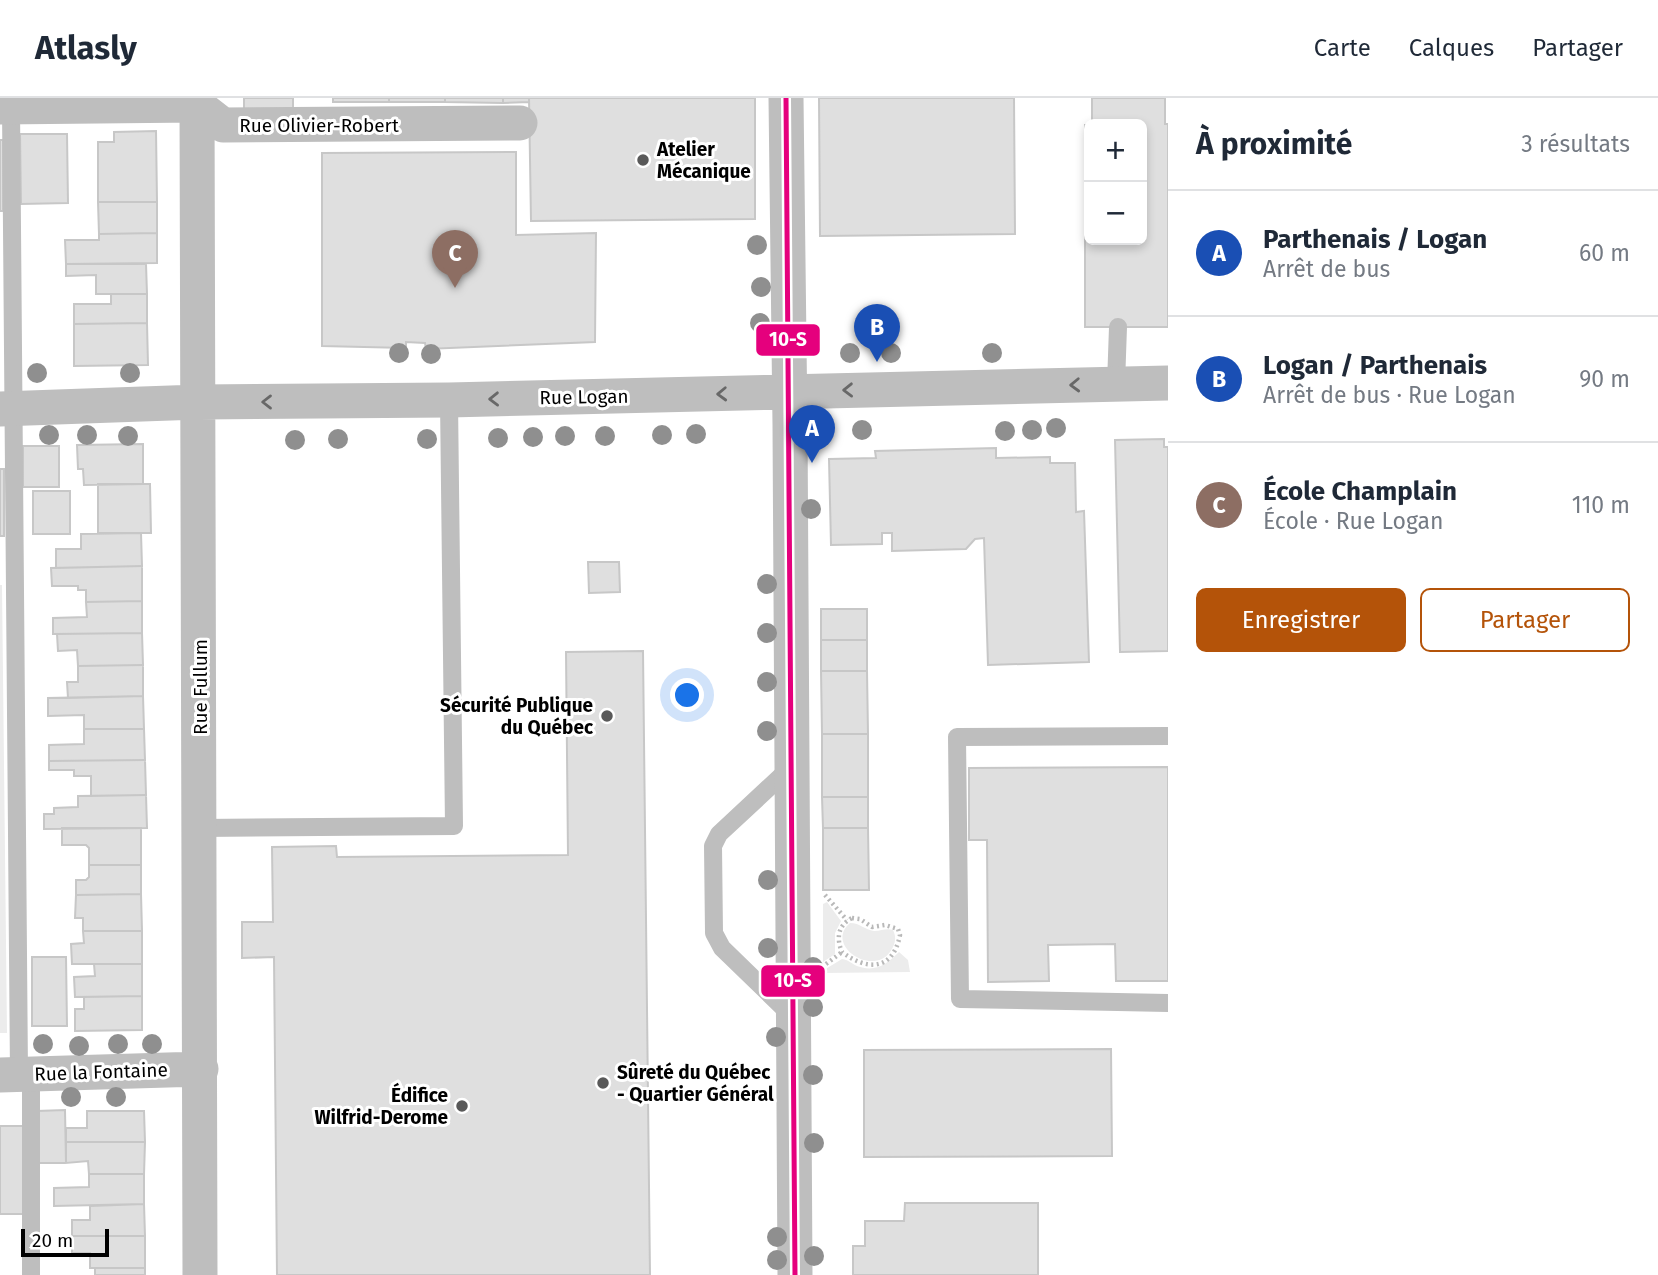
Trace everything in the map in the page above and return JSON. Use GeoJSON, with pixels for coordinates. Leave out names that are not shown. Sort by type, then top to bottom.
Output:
{"type":"FeatureCollection","features":[{"type":"Feature","properties":{"kind":"street"},"geometry":{"type":"LineString","coordinates":[[786,98],[795,1275]]}},
{"type":"Feature","properties":{"kind":"street"},"geometry":{"type":"LineString","coordinates":[[5,107],[197,102]]}},
{"type":"Feature","properties":{"kind":"street","name":"Rue Olivier-Robert"},"geometry":{"type":"LineString","coordinates":[[197,102],[223,125],[520,123]]}},
{"type":"Feature","properties":{"kind":"street","name":"Rue Fullum"},"geometry":{"type":"LineString","coordinates":[[197,102],[200,1275]]}},
{"type":"Feature","properties":{"kind":"street","name":"Rue Logan"},"geometry":{"type":"LineString","coordinates":[[6,409],[199,402],[449,400],[1168,383]]}},
{"type":"Feature","properties":{"kind":"street","name":"Rue la Fontaine"},"geometry":{"type":"LineString","coordinates":[[17,1075],[201,1069]]}},
{"type":"Feature","properties":{"kind":"lane"},"geometry":{"type":"LineString","coordinates":[[5,107],[6,573],[17,1075],[30,1275]]}},
{"type":"Feature","properties":{"kind":"lane"},"geometry":{"type":"LineString","coordinates":[[1116,384],[1118,327]]}},
{"type":"Feature","properties":{"kind":"lane"},"geometry":{"type":"LineString","coordinates":[[200,828],[454,826],[449,400]]}},
{"type":"Feature","properties":{"kind":"lane"},"geometry":{"type":"LineString","coordinates":[[1168,736],[957,737],[960,999],[1168,1003]]}},
{"type":"Feature","properties":{"kind":"lane"},"geometry":{"type":"LineString","coordinates":[[792,766],[719,834],[713,846],[716,941],[793,1017]]}},
{"type":"Feature","properties":{"kind":"path"},"geometry":{"type":"LineString","coordinates":[[819,888],[847,920]]}},
{"type":"Feature","properties":{"kind":"path"},"geometry":{"type":"LineString","coordinates":[[860,919],[872,927],[892,926],[898,929],[900,935],[894,953],[881,964],[865,965],[842,952],[838,944],[838,934],[847,920],[860,919]]}},
{"type":"Feature","properties":{"kind":"path"},"geometry":{"type":"LineString","coordinates":[[820,969],[842,952]]}},
{"type":"Feature","properties":{"kind":"shaded area"},"geometry":{"type":"Polygon","coordinates":[[[2,585],[7,1033],[0,1033],[2,585]]]}},
{"type":"Feature","properties":{"kind":"shaded area"},"geometry":{"type":"Polygon","coordinates":[[[827,902],[841,921],[835,933],[835,954],[823,962],[823,904],[827,902]]]}},
{"type":"Feature","properties":{"kind":"shaded area"},"geometry":{"type":"Polygon","coordinates":[[[850,923],[874,931],[893,930],[895,941],[890,952],[882,959],[872,961],[854,955],[846,948],[843,940],[844,932],[850,923]]]}},
{"type":"Feature","properties":{"kind":"shaded area"},"geometry":{"type":"Polygon","coordinates":[[[899,952],[908,960],[910,972],[824,973],[824,970],[842,959],[863,968],[875,968],[885,964],[899,952]]]}},
{"type":"Feature","properties":{"kind":"building"},"geometry":{"type":"Polygon","coordinates":[[[244,98],[293,98],[293,113],[244,113],[244,98]]]}},
{"type":"Feature","properties":{"kind":"building"},"geometry":{"type":"Polygon","coordinates":[[[333,98],[389,98],[389,102],[333,102],[333,98]]]}},
{"type":"Feature","properties":{"kind":"building"},"geometry":{"type":"Polygon","coordinates":[[[389,98],[445,98],[445,102],[389,102],[389,98]]]}},
{"type":"Feature","properties":{"kind":"building"},"geometry":{"type":"Polygon","coordinates":[[[445,98],[503,98],[503,103],[445,102],[445,98]]]}},
{"type":"Feature","properties":{"kind":"building"},"geometry":{"type":"Polygon","coordinates":[[[503,98],[529,98],[529,102],[503,103],[503,98]]]}},
{"type":"Feature","properties":{"kind":"building","name":"Atelier Mécanique"},"geometry":{"type":"Polygon","coordinates":[[[529,98],[755,98],[755,219],[531,221],[529,98]]]}},
{"type":"Feature","properties":{"kind":"building"},"geometry":{"type":"Polygon","coordinates":[[[819,98],[1014,98],[1015,234],[820,236],[819,98]]]}},
{"type":"Feature","properties":{"kind":"building"},"geometry":{"type":"Polygon","coordinates":[[[1092,98],[1165,98],[1165,124],[1168,124],[1168,327],[1085,327],[1085,245],[1147,245],[1147,119],[1092,119],[1092,98]]]}},
{"type":"Feature","properties":{"kind":"building"},"geometry":{"type":"Polygon","coordinates":[[[156,131],[157,202],[98,202],[98,142],[114,142],[114,132],[156,131]]]}},
{"type":"Feature","properties":{"kind":"building"},"geometry":{"type":"Polygon","coordinates":[[[20,134],[67,134],[68,203],[21,204],[20,134]]]}},
{"type":"Feature","properties":{"kind":"building"},"geometry":{"type":"Polygon","coordinates":[[[0,140],[3,140],[3,211],[0,211],[0,140]]]}},
{"type":"Feature","properties":{"kind":"building"},"geometry":{"type":"Polygon","coordinates":[[[516,152],[516,235],[596,233],[595,342],[426,349],[425,343],[406,342],[406,348],[322,346],[322,153],[516,152]]]}},
{"type":"Feature","properties":{"kind":"building"},"geometry":{"type":"Polygon","coordinates":[[[98,202],[157,202],[157,233],[99,234],[98,202]]]}},
{"type":"Feature","properties":{"kind":"building"},"geometry":{"type":"Polygon","coordinates":[[[157,233],[157,263],[66,264],[65,240],[99,240],[99,234],[157,233]]]}},
{"type":"Feature","properties":{"kind":"building"},"geometry":{"type":"Polygon","coordinates":[[[66,264],[146,264],[147,294],[96,294],[96,275],[66,276],[66,264]]]}},
{"type":"Feature","properties":{"kind":"building"},"geometry":{"type":"Polygon","coordinates":[[[111,294],[147,294],[147,323],[74,324],[74,304],[111,304],[111,294]]]}},
{"type":"Feature","properties":{"kind":"building"},"geometry":{"type":"Polygon","coordinates":[[[147,323],[148,365],[74,366],[74,324],[147,323]]]}},
{"type":"Feature","properties":{"kind":"building"},"geometry":{"type":"Polygon","coordinates":[[[1164,439],[1164,447],[1168,447],[1168,651],[1120,652],[1115,440],[1164,439]]]}},
{"type":"Feature","properties":{"kind":"building"},"geometry":{"type":"Polygon","coordinates":[[[143,444],[143,484],[84,485],[83,469],[78,469],[77,445],[143,444]]]}},
{"type":"Feature","properties":{"kind":"building"},"geometry":{"type":"Polygon","coordinates":[[[23,446],[59,446],[59,487],[23,487],[23,446]]]}},
{"type":"Feature","properties":{"kind":"building"},"geometry":{"type":"Polygon","coordinates":[[[996,448],[996,458],[1050,457],[1050,463],[1075,463],[1076,512],[1084,511],[1089,662],[988,665],[984,538],[975,539],[966,549],[892,551],[892,533],[882,533],[882,544],[831,545],[829,459],[876,458],[875,451],[996,448]]]}},
{"type":"Feature","properties":{"kind":"building"},"geometry":{"type":"Polygon","coordinates":[[[0,469],[4,469],[4,536],[0,536],[0,469]]]}},
{"type":"Feature","properties":{"kind":"building"},"geometry":{"type":"Polygon","coordinates":[[[98,484],[150,484],[151,533],[98,533],[98,484]]]}},
{"type":"Feature","properties":{"kind":"building"},"geometry":{"type":"Polygon","coordinates":[[[33,491],[70,491],[70,534],[33,534],[33,491]]]}},
{"type":"Feature","properties":{"kind":"building"},"geometry":{"type":"Polygon","coordinates":[[[141,533],[142,566],[56,568],[56,549],[81,549],[81,534],[141,533]]]}},
{"type":"Feature","properties":{"kind":"building"},"geometry":{"type":"Polygon","coordinates":[[[588,562],[619,562],[620,592],[589,593],[588,562]]]}},
{"type":"Feature","properties":{"kind":"building"},"geometry":{"type":"Polygon","coordinates":[[[142,566],[142,601],[86,602],[86,590],[78,590],[78,586],[52,586],[51,568],[142,566]]]}},
{"type":"Feature","properties":{"kind":"building"},"geometry":{"type":"Polygon","coordinates":[[[142,601],[142,633],[53,634],[53,618],[87,617],[86,602],[142,601]]]}},
{"type":"Feature","properties":{"kind":"building"},"geometry":{"type":"Polygon","coordinates":[[[821,609],[867,609],[867,640],[821,640],[821,609]]]}},
{"type":"Feature","properties":{"kind":"building"},"geometry":{"type":"Polygon","coordinates":[[[142,633],[143,665],[78,666],[77,650],[58,651],[57,634],[142,633]]]}},
{"type":"Feature","properties":{"kind":"building"},"geometry":{"type":"Polygon","coordinates":[[[821,640],[867,640],[867,671],[821,671],[821,640]]]}},
{"type":"Feature","properties":{"kind":"building","name":"Édifice Wilfrid-Derome"},"geometry":{"type":"Polygon","coordinates":[[[643,651],[650,1275],[277,1275],[274,957],[242,958],[242,922],[273,922],[272,847],[336,846],[337,857],[568,855],[566,652],[643,651]]]}},
{"type":"Feature","properties":{"kind":"building"},"geometry":{"type":"Polygon","coordinates":[[[143,665],[143,696],[68,698],[67,682],[78,682],[78,666],[143,665]]]}},
{"type":"Feature","properties":{"kind":"building"},"geometry":{"type":"Polygon","coordinates":[[[821,671],[867,671],[868,734],[822,734],[821,671]]]}},
{"type":"Feature","properties":{"kind":"building"},"geometry":{"type":"Polygon","coordinates":[[[143,696],[144,729],[84,729],[84,715],[48,716],[48,698],[143,696]]]}},
{"type":"Feature","properties":{"kind":"building"},"geometry":{"type":"Polygon","coordinates":[[[84,729],[144,729],[145,760],[49,761],[49,745],[84,744],[84,729]]]}},
{"type":"Feature","properties":{"kind":"building"},"geometry":{"type":"Polygon","coordinates":[[[822,734],[868,734],[868,797],[822,797],[822,734]]]}},
{"type":"Feature","properties":{"kind":"building"},"geometry":{"type":"Polygon","coordinates":[[[145,760],[146,795],[91,796],[91,776],[74,776],[74,770],[49,770],[49,761],[145,760]]]}},
{"type":"Feature","properties":{"kind":"building"},"geometry":{"type":"Polygon","coordinates":[[[1168,767],[1168,981],[1116,981],[1115,944],[1048,945],[1049,981],[988,982],[987,840],[969,840],[969,768],[1168,767]]]}},
{"type":"Feature","properties":{"kind":"building"},"geometry":{"type":"Polygon","coordinates":[[[146,795],[147,828],[44,829],[44,814],[54,814],[54,808],[78,807],[78,796],[146,795]]]}},
{"type":"Feature","properties":{"kind":"building"},"geometry":{"type":"Polygon","coordinates":[[[822,797],[868,797],[868,828],[823,828],[822,797]]]}},
{"type":"Feature","properties":{"kind":"building"},"geometry":{"type":"Polygon","coordinates":[[[62,828],[141,828],[141,865],[89,865],[89,848],[86,845],[62,845],[62,828]]]}},
{"type":"Feature","properties":{"kind":"building"},"geometry":{"type":"Polygon","coordinates":[[[823,828],[868,828],[869,890],[823,890],[823,828]]]}},
{"type":"Feature","properties":{"kind":"building"},"geometry":{"type":"Polygon","coordinates":[[[89,865],[141,865],[141,894],[76,895],[76,880],[86,880],[89,877],[89,865]]]}},
{"type":"Feature","properties":{"kind":"building"},"geometry":{"type":"Polygon","coordinates":[[[141,894],[142,931],[83,931],[83,918],[75,918],[76,895],[141,894]]]}},
{"type":"Feature","properties":{"kind":"building"},"geometry":{"type":"Polygon","coordinates":[[[83,931],[142,931],[142,964],[72,964],[71,944],[84,943],[83,931]]]}},
{"type":"Feature","properties":{"kind":"building"},"geometry":{"type":"Polygon","coordinates":[[[32,957],[66,957],[67,1026],[32,1026],[32,957]]]}},
{"type":"Feature","properties":{"kind":"building"},"geometry":{"type":"Polygon","coordinates":[[[94,964],[142,964],[142,996],[75,997],[74,977],[95,976],[94,964]]]}},
{"type":"Feature","properties":{"kind":"building"},"geometry":{"type":"Polygon","coordinates":[[[142,996],[142,1030],[75,1031],[75,1009],[84,1009],[84,997],[142,996]]]}},
{"type":"Feature","properties":{"kind":"building"},"geometry":{"type":"Polygon","coordinates":[[[1111,1049],[1112,1156],[864,1157],[864,1050],[1111,1049]]]}},
{"type":"Feature","properties":{"kind":"building"},"geometry":{"type":"Polygon","coordinates":[[[65,1110],[66,1163],[38,1163],[37,1111],[65,1110]]]}},
{"type":"Feature","properties":{"kind":"building"},"geometry":{"type":"Polygon","coordinates":[[[87,1111],[144,1111],[145,1142],[66,1142],[66,1128],[87,1128],[87,1111]]]}},
{"type":"Feature","properties":{"kind":"building"},"geometry":{"type":"Polygon","coordinates":[[[0,1126],[23,1126],[24,1214],[0,1214],[0,1126]]]}},
{"type":"Feature","properties":{"kind":"building"},"geometry":{"type":"Polygon","coordinates":[[[66,1142],[145,1142],[144,1174],[89,1174],[88,1161],[66,1163],[66,1142]]]}},
{"type":"Feature","properties":{"kind":"building"},"geometry":{"type":"Polygon","coordinates":[[[89,1174],[144,1174],[144,1204],[54,1206],[54,1188],[89,1187],[89,1174]]]}},
{"type":"Feature","properties":{"kind":"building"},"geometry":{"type":"Polygon","coordinates":[[[905,1203],[1038,1203],[1038,1275],[853,1275],[853,1246],[865,1246],[865,1221],[904,1221],[905,1203]]]}},
{"type":"Feature","properties":{"kind":"building"},"geometry":{"type":"Polygon","coordinates":[[[144,1204],[145,1236],[72,1236],[72,1220],[90,1220],[90,1206],[144,1204]]]}},
{"type":"Feature","properties":{"kind":"building"},"geometry":{"type":"Polygon","coordinates":[[[72,1236],[145,1236],[145,1268],[90,1268],[90,1253],[72,1253],[72,1236]]]}},
{"type":"Feature","properties":{"kind":"building"},"geometry":{"type":"Polygon","coordinates":[[[95,1268],[145,1268],[145,1275],[95,1275],[95,1268]]]}},
{"type":"Feature","properties":{"kind":"transit line","name":"10-S"},"geometry":{"type":"LineString","coordinates":[[786,98],[795,1275]]}},
{"type":"Feature","properties":{"kind":"place","name":"Atelier Mécanique"},"geometry":{"type":"Point","coordinates":[643,160]}},
{"type":"Feature","properties":{"kind":"place","name":"École Champlain"},"geometry":{"type":"Point","coordinates":[455,288]}},
{"type":"Feature","properties":{"kind":"place","name":"Logan / Parthenais"},"geometry":{"type":"Point","coordinates":[877,362]}},
{"type":"Feature","properties":{"kind":"place","name":"Parthenais / Logan"},"geometry":{"type":"Point","coordinates":[812,463]}},
{"type":"Feature","properties":{"kind":"place","name":"Sécurité Publique du Québec"},"geometry":{"type":"Point","coordinates":[607,716]}},
{"type":"Feature","properties":{"kind":"place","name":"Sûreté du Québec - Quartier Général"},"geometry":{"type":"Point","coordinates":[603,1083]}},
{"type":"Feature","properties":{"kind":"place","name":"Édifice Wilfrid-Derome"},"geometry":{"type":"Point","coordinates":[462,1106]}}]}
